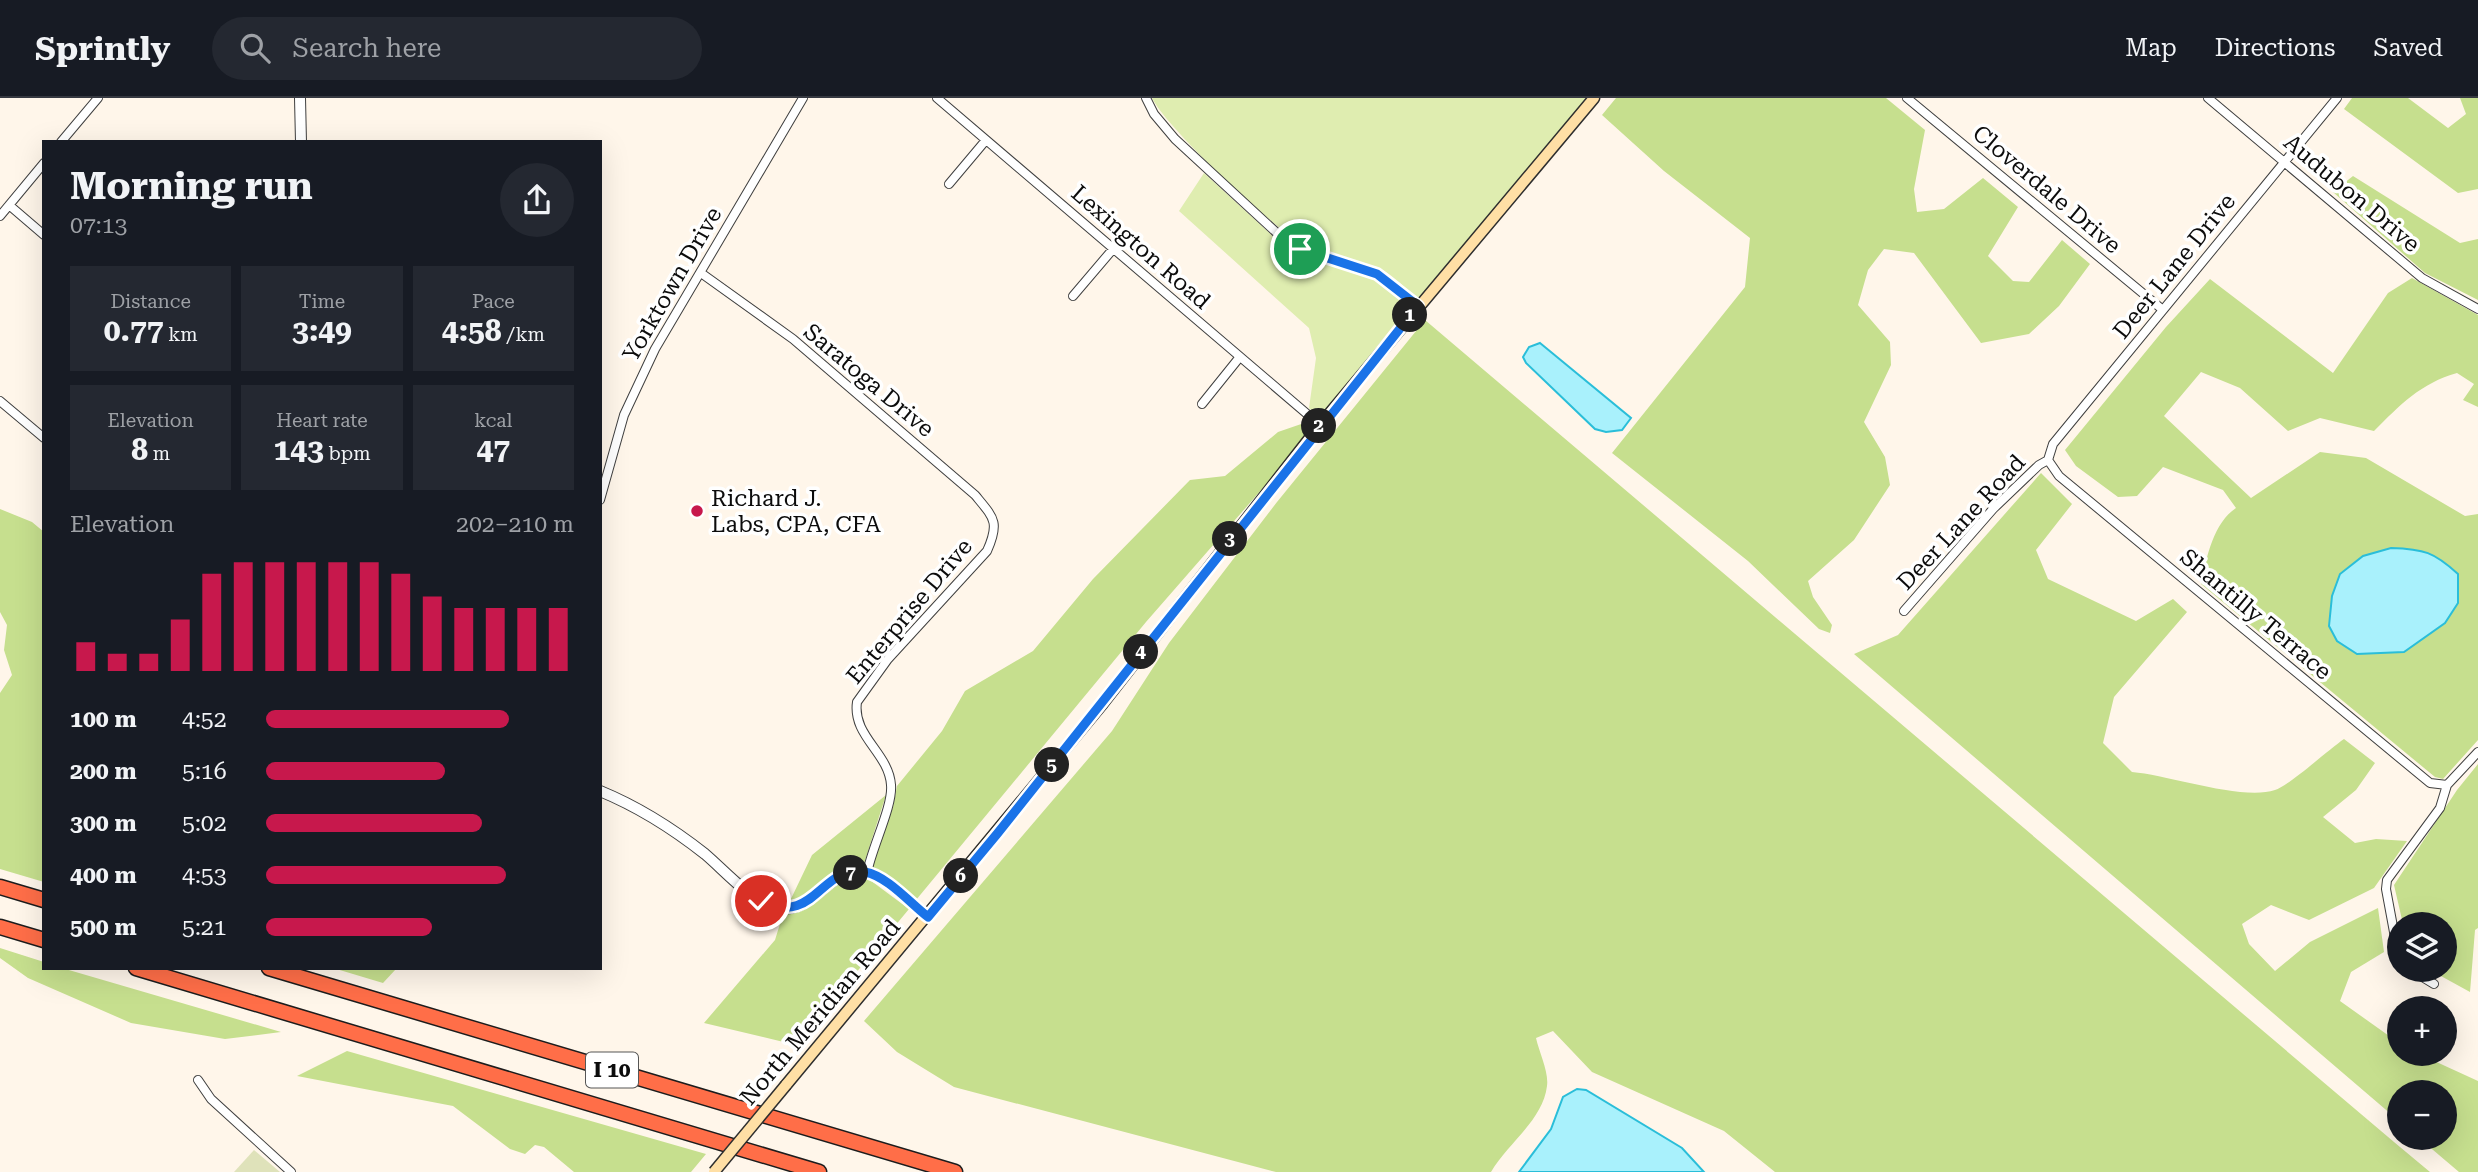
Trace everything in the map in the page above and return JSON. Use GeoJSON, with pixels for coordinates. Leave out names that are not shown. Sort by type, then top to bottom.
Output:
{"type":"FeatureCollection","features":[{"type":"Feature","properties":{"kind":"highway"},"geometry":{"type":"LineString","coordinates":[[0,887],[42,900]]}},
{"type":"Feature","properties":{"kind":"highway"},"geometry":{"type":"LineString","coordinates":[[0,927],[42,939]]}},
{"type":"Feature","properties":{"kind":"highway","name":"I 10"},"geometry":{"type":"LineString","coordinates":[[143,970],[819,1172]]}},
{"type":"Feature","properties":{"kind":"highway","name":"I 10"},"geometry":{"type":"LineString","coordinates":[[277,970],[955,1172]]}},
{"type":"Feature","properties":{"kind":"main road","name":"North Meridian Road"},"geometry":{"type":"LineString","coordinates":[[715,1172],[1103,703],[1320,425],[1594,98]]}},
{"type":"Feature","properties":{"kind":"street"},"geometry":{"type":"LineString","coordinates":[[63,140],[98,98]]}},
{"type":"Feature","properties":{"kind":"street"},"geometry":{"type":"LineString","coordinates":[[300,98],[301,140]]}},
{"type":"Feature","properties":{"kind":"street","name":"Yorktown Drive"},"geometry":{"type":"LineString","coordinates":[[602,493],[624,415],[655,348],[803,98]]}},
{"type":"Feature","properties":{"kind":"street","name":"Lexington Road"},"geometry":{"type":"LineString","coordinates":[[936,98],[1320,425]]}},
{"type":"Feature","properties":{"kind":"street"},"geometry":{"type":"LineString","coordinates":[[1146,98],[1154,114],[1175,139],[1278,234],[1300,249],[1377,274],[1418,306]]}},
{"type":"Feature","properties":{"kind":"street","name":"Cloverdale Drive"},"geometry":{"type":"LineString","coordinates":[[1907,98],[2163,310]]}},
{"type":"Feature","properties":{"kind":"street","name":"Audubon Drive"},"geometry":{"type":"LineString","coordinates":[[2208,98],[2422,278],[2478,309]]}},
{"type":"Feature","properties":{"kind":"street","name":"Deer Lane Drive"},"geometry":{"type":"LineString","coordinates":[[2048,460],[2053,444],[2337,98]]}},
{"type":"Feature","properties":{"kind":"street"},"geometry":{"type":"LineString","coordinates":[[949,184],[986,140]]}},
{"type":"Feature","properties":{"kind":"street"},"geometry":{"type":"LineString","coordinates":[[0,216],[42,165]]}},
{"type":"Feature","properties":{"kind":"street"},"geometry":{"type":"LineString","coordinates":[[9,205],[42,233]]}},
{"type":"Feature","properties":{"kind":"street"},"geometry":{"type":"LineString","coordinates":[[1073,296],[1113,249]]}},
{"type":"Feature","properties":{"kind":"street","name":"Saratoga Drive"},"geometry":{"type":"LineString","coordinates":[[701,273],[793,339],[965,486],[992,517],[996,531]]}},
{"type":"Feature","properties":{"kind":"street"},"geometry":{"type":"LineString","coordinates":[[1202,404],[1239,358]]}},
{"type":"Feature","properties":{"kind":"street"},"geometry":{"type":"LineString","coordinates":[[0,401],[42,436]]}},
{"type":"Feature","properties":{"kind":"street","name":"Deer Lane Road"},"geometry":{"type":"LineString","coordinates":[[1904,611],[1993,509],[2039,465],[2048,460]]}},
{"type":"Feature","properties":{"kind":"street","name":"Shantilly Terrace"},"geometry":{"type":"LineString","coordinates":[[2048,460],[2059,476],[2430,783],[2442,787],[2447,785]]}},
{"type":"Feature","properties":{"kind":"street","name":"Enterprise Drive"},"geometry":{"type":"LineString","coordinates":[[867,873],[872,847],[888,806],[891,784],[880,757],[860,728],[857,702],[888,659],[987,551],[996,531]]}},
{"type":"Feature","properties":{"kind":"street"},"geometry":{"type":"LineString","coordinates":[[2391,912],[2386,885],[2440,808],[2447,785],[2478,752]]}},
{"type":"Feature","properties":{"kind":"street"},"geometry":{"type":"LineString","coordinates":[[602,792],[658,819],[748,891],[773,906],[797,907],[838,877],[867,873],[888,884],[928,917]]}},
{"type":"Feature","properties":{"kind":"street"},"geometry":{"type":"LineString","coordinates":[[198,1080],[211,1099],[291,1172]]}},
{"type":"Feature","properties":{"kind":"green space"},"geometry":{"type":"Polygon","coordinates":[[[1152,98],[1588,98],[1418,299],[1381,269],[1305,245],[1271,221],[1199,154],[1161,112],[1152,98]]]}},
{"type":"Feature","properties":{"kind":"green space"},"geometry":{"type":"Polygon","coordinates":[[[1616,98],[1886,98],[1925,130],[1914,189],[1917,212],[1944,209],[1983,178],[2018,207],[1988,256],[2013,281],[2029,282],[2062,240],[2090,264],[2059,306],[2029,334],[1981,343],[1914,253],[1884,249],[1868,270],[1858,305],[1890,342],[1891,365],[1864,422],[1885,457],[1890,485],[1854,540],[1808,581],[1813,597],[1832,625],[1830,633],[1819,629],[1748,561],[1612,453],[1745,287],[1750,238],[1664,171],[1602,115],[1616,98]]]}},
{"type":"Feature","properties":{"kind":"green space"},"geometry":{"type":"Polygon","coordinates":[[[2352,98],[2408,98],[2448,128],[2466,114],[2460,98],[2478,98],[2478,189],[2458,193],[2344,109],[2352,98]]]}},
{"type":"Feature","properties":{"kind":"green space"},"geometry":{"type":"Polygon","coordinates":[[[1204,173],[1275,238],[1298,254],[1374,279],[1410,307],[1320,418],[1309,408],[1316,358],[1309,328],[1179,211],[1204,173]]]}},
{"type":"Feature","properties":{"kind":"green space"},"geometry":{"type":"Polygon","coordinates":[[[2353,176],[2460,243],[2478,239],[2478,300],[2425,273],[2333,192],[2353,176]]]}},
{"type":"Feature","properties":{"kind":"green space"},"geometry":{"type":"Polygon","coordinates":[[[2412,278],[2478,315],[2478,407],[2463,400],[2474,384],[2457,373],[2422,389],[2374,431],[2320,418],[2288,431],[2240,388],[2201,372],[2164,416],[2251,498],[2320,452],[2366,458],[2465,516],[2478,514],[2478,740],[2443,779],[2435,777],[2201,584],[2208,552],[2217,531],[2228,514],[2236,508],[2223,490],[2163,467],[2137,496],[2118,497],[2076,466],[2065,450],[2166,327],[2210,279],[2333,373],[2388,293],[2412,278]],[[2458,603],[2404,652],[2445,623],[2458,603]]]}},
{"type":"Feature","properties":{"kind":"green space"},"geometry":{"type":"Polygon","coordinates":[[[1425,320],[2387,1136],[2387,1150],[2404,1150],[2430,1172],[1775,1172],[1724,1131],[1592,1072],[1553,1031],[1536,1038],[1547,1075],[1547,1086],[1539,1110],[1491,1172],[1276,1172],[954,1087],[897,1052],[864,1021],[1112,731],[1169,643],[1277,502],[1425,320]]]}},
{"type":"Feature","properties":{"kind":"green space"},"geometry":{"type":"Polygon","coordinates":[[[1307,422],[1305,437],[1276,473],[1146,622],[916,900],[872,869],[893,807],[897,786],[942,731],[965,691],[1033,651],[1093,579],[1190,480],[1225,476],[1278,432],[1307,422]]]}},
{"type":"Feature","properties":{"kind":"green space"},"geometry":{"type":"Polygon","coordinates":[[[2041,473],[2072,504],[2036,550],[2048,579],[2136,621],[2173,599],[2187,612],[2114,697],[2103,743],[2132,772],[2225,790],[2261,793],[2282,787],[2344,739],[2375,763],[2356,790],[2323,817],[2355,843],[2376,839],[2407,841],[2374,888],[2309,920],[2271,905],[2242,924],[2249,944],[2275,971],[2310,942],[2378,908],[2384,952],[2351,972],[2340,1001],[2387,1034],[2387,1066],[2445,1066],[2478,1081],[2478,1172],[2459,1172],[2433,1150],[2457,1150],[2457,1080],[2387,1080],[2387,1111],[1854,654],[1898,635],[2041,473]]]}},
{"type":"Feature","properties":{"kind":"green space"},"geometry":{"type":"Polygon","coordinates":[[[0,509],[32,522],[42,530],[42,881],[0,869],[0,693],[12,675],[4,650],[7,625],[0,612],[0,509]]]}},
{"type":"Feature","properties":{"kind":"green space"},"geometry":{"type":"Polygon","coordinates":[[[2478,764],[2478,928],[2475,930],[2470,992],[2452,982],[2457,982],[2457,912],[2400,912],[2394,885],[2457,790],[2478,764]]]}},
{"type":"Feature","properties":{"kind":"green space"},"geometry":{"type":"Polygon","coordinates":[[[886,795],[863,867],[842,872],[808,895],[789,903],[812,855],[886,795]]]}},
{"type":"Feature","properties":{"kind":"green space"},"geometry":{"type":"Polygon","coordinates":[[[857,877],[870,880],[909,909],[796,1045],[704,1023],[775,940],[783,914],[804,909],[837,884],[857,877]]]}},
{"type":"Feature","properties":{"kind":"green space"},"geometry":{"type":"Polygon","coordinates":[[[0,948],[42,961],[42,970],[69,970],[281,1032],[225,1039],[131,1023],[28,978],[0,958],[0,948]]]}},
{"type":"Feature","properties":{"kind":"green space"},"geometry":{"type":"Polygon","coordinates":[[[340,970],[395,970],[383,983],[340,970]]]}},
{"type":"Feature","properties":{"kind":"green space"},"geometry":{"type":"Polygon","coordinates":[[[347,1051],[706,1154],[691,1172],[574,1172],[544,1147],[535,1145],[525,1154],[510,1149],[453,1106],[297,1076],[347,1051]]]}},
{"type":"Feature","properties":{"kind":"green space"},"geometry":{"type":"Polygon","coordinates":[[[254,1150],[280,1172],[234,1172],[254,1150]]]}},
{"type":"Feature","properties":{"kind":"water"},"geometry":{"type":"Polygon","coordinates":[[[1540,343],[1631,418],[1622,430],[1606,432],[1595,429],[1526,363],[1523,357],[1529,347],[1540,343]]]}},
{"type":"Feature","properties":{"kind":"water"},"geometry":{"type":"Polygon","coordinates":[[[2391,548],[2428,553],[2450,567],[2458,574],[2458,603],[2445,623],[2404,652],[2357,654],[2337,641],[2329,626],[2332,596],[2340,574],[2363,556],[2391,548]]]}},
{"type":"Feature","properties":{"kind":"water"},"geometry":{"type":"Polygon","coordinates":[[[1577,1089],[1586,1090],[1682,1148],[1704,1172],[1519,1172],[1551,1129],[1563,1097],[1577,1089]]]}},
{"type":"Feature","properties":{"kind":"place","name":"Richard J. Labs, CPA, CFA"},"geometry":{"type":"Point","coordinates":[697,511]}},
{"type":"Feature","properties":{"kind":"route"},"geometry":{"type":"LineString","coordinates":[[761,901],[783,908],[797,907],[812,899],[838,877],[864,872],[888,884],[928,917],[997,834],[1103,703],[1182,598],[1418,306],[1377,274],[1300,249]]}}]}
